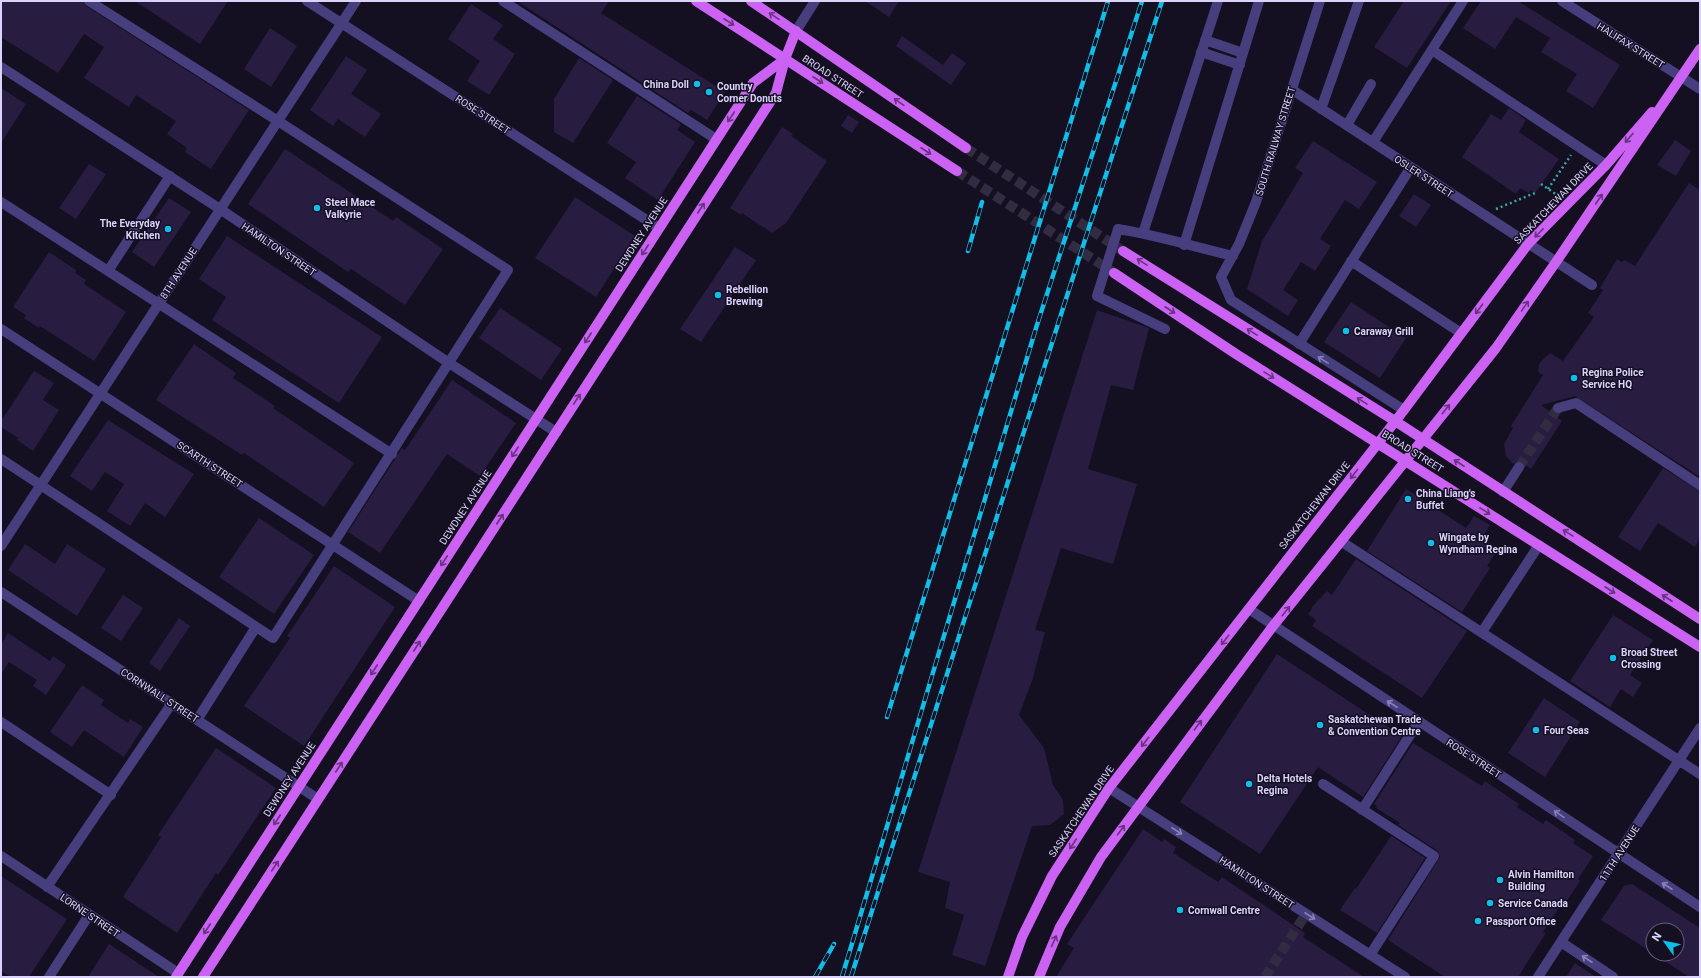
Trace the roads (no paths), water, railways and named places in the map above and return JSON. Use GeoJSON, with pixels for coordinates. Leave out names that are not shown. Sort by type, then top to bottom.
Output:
{"type":"FeatureCollection","features":[{"type":"Feature","properties":{"kind":"main road","name":"BROAD STREET"},"geometry":{"type":"LineString","coordinates":[[696,1],[957,171]]}},
{"type":"Feature","properties":{"kind":"main road","name":"BROAD STREET"},"geometry":{"type":"LineString","coordinates":[[751,1],[966,148]]}},
{"type":"Feature","properties":{"kind":"main road"},"geometry":{"type":"LineString","coordinates":[[202,977],[776,93],[785,59],[796,31]]}},
{"type":"Feature","properties":{"kind":"main road","name":"SASKATCHEWAN DRIVE"},"geometry":{"type":"LineString","coordinates":[[1039,977],[1060,927],[1079,892],[1101,857],[1273,626],[1342,542],[1422,439],[1496,348],[1700,49]]}},
{"type":"Feature","properties":{"kind":"main road","name":"DEWDNEY AVENUE"},"geometry":{"type":"LineString","coordinates":[[177,975],[753,82],[785,59]]}},
{"type":"Feature","properties":{"kind":"main road","name":"SASKATCHEWAN DRIVE"},"geometry":{"type":"LineString","coordinates":[[1008,977],[1025,931],[1052,876],[1109,788],[1395,422],[1528,244],[1606,165],[1682,77]]}},
{"type":"Feature","properties":{"kind":"main road","name":"BROAD STREET"},"geometry":{"type":"LineString","coordinates":[[1123,251],[1422,439],[1700,619]]}},
{"type":"Feature","properties":{"kind":"main road","name":"BROAD STREET"},"geometry":{"type":"LineString","coordinates":[[1114,273],[1236,354],[1700,648]]}},
{"type":"Feature","properties":{"kind":"street"},"geometry":{"type":"LineString","coordinates":[[1,459],[273,638],[334,545],[508,270],[89,1]]}},
{"type":"Feature","properties":{"kind":"street","name":"ROSE STREET"},"geometry":{"type":"LineString","coordinates":[[307,1],[658,228]]}},
{"type":"Feature","properties":{"kind":"street","name":"8TH AVENUE"},"geometry":{"type":"LineString","coordinates":[[1,546],[356,1]]}},
{"type":"Feature","properties":{"kind":"street"},"geometry":{"type":"LineString","coordinates":[[503,1],[716,139]]}},
{"type":"Feature","properties":{"kind":"street"},"geometry":{"type":"LineString","coordinates":[[796,31],[815,1]]}},
{"type":"Feature","properties":{"kind":"street"},"geometry":{"type":"LineString","coordinates":[[1143,233],[1218,1]]}},
{"type":"Feature","properties":{"kind":"street"},"geometry":{"type":"LineString","coordinates":[[1184,245],[1259,1]]}},
{"type":"Feature","properties":{"kind":"street","name":"SOUTH RAILWAY STREET"},"geometry":{"type":"LineString","coordinates":[[1299,344],[1231,300],[1221,277],[1233,256],[1256,202],[1320,1]]}},
{"type":"Feature","properties":{"kind":"street"},"geometry":{"type":"LineString","coordinates":[[1321,109],[1359,1]]}},
{"type":"Feature","properties":{"kind":"street"},"geometry":{"type":"LineString","coordinates":[[1373,142],[1462,1]]}},
{"type":"Feature","properties":{"kind":"street","name":"HALIFAX STREET"},"geometry":{"type":"LineString","coordinates":[[1562,1],[1700,89]]}},
{"type":"Feature","properties":{"kind":"street"},"geometry":{"type":"LineString","coordinates":[[1205,40],[1243,53]]}},
{"type":"Feature","properties":{"kind":"street"},"geometry":{"type":"LineString","coordinates":[[1432,50],[1606,165]]}},
{"type":"Feature","properties":{"kind":"street"},"geometry":{"type":"LineString","coordinates":[[1201,52],[1240,65]]}},
{"type":"Feature","properties":{"kind":"street","name":"HAMILTON STREET"},"geometry":{"type":"LineString","coordinates":[[1,67],[170,176],[449,363],[556,432]]}},
{"type":"Feature","properties":{"kind":"street"},"geometry":{"type":"LineString","coordinates":[[1347,125],[1371,84]]}},
{"type":"Feature","properties":{"kind":"street","name":"OSLER STREET"},"geometry":{"type":"LineString","coordinates":[[1292,89],[1592,285]]}},
{"type":"Feature","properties":{"kind":"street"},"geometry":{"type":"LineString","coordinates":[[1404,410],[1299,344],[1410,167]]}},
{"type":"Feature","properties":{"kind":"street"},"geometry":{"type":"LineString","coordinates":[[108,271],[170,176]]}},
{"type":"Feature","properties":{"kind":"street"},"geometry":{"type":"LineString","coordinates":[[1,202],[392,454]]}},
{"type":"Feature","properties":{"kind":"street"},"geometry":{"type":"LineString","coordinates":[[1165,329],[1097,296],[1118,230],[1143,233],[1184,245],[1233,256]]}},
{"type":"Feature","properties":{"kind":"street"},"geometry":{"type":"LineString","coordinates":[[1351,261],[1461,333]]}},
{"type":"Feature","properties":{"kind":"street","name":"SCARTH STREET"},"geometry":{"type":"LineString","coordinates":[[1,328],[419,601]]}},
{"type":"Feature","properties":{"kind":"street"},"geometry":{"type":"LineString","coordinates":[[1558,408],[1576,403],[1700,485]]}},
{"type":"Feature","properties":{"kind":"street"},"geometry":{"type":"LineString","coordinates":[[1503,492],[1519,467]]}},
{"type":"Feature","properties":{"kind":"street"},"geometry":{"type":"LineString","coordinates":[[1342,542],[1700,774]]}},
{"type":"Feature","properties":{"kind":"street"},"geometry":{"type":"LineString","coordinates":[[1482,632],[1539,545]]}},
{"type":"Feature","properties":{"kind":"street","name":"CORNWALL STREET"},"geometry":{"type":"LineString","coordinates":[[1,592],[318,799]]}},
{"type":"Feature","properties":{"kind":"street","name":"ROSE STREET"},"geometry":{"type":"LineString","coordinates":[[1249,609],[1700,907]]}},
{"type":"Feature","properties":{"kind":"street"},"geometry":{"type":"LineString","coordinates":[[197,720],[256,627]]}},
{"type":"Feature","properties":{"kind":"street"},"geometry":{"type":"LineString","coordinates":[[47,887],[111,795],[172,703]]}},
{"type":"Feature","properties":{"kind":"street"},"geometry":{"type":"LineString","coordinates":[[1362,810],[1419,721]]}},
{"type":"Feature","properties":{"kind":"street"},"geometry":{"type":"LineString","coordinates":[[1,722],[111,795]]}},
{"type":"Feature","properties":{"kind":"street","name":"11TH AVENUE"},"geometry":{"type":"LineString","coordinates":[[1538,977],[1700,728]]}},
{"type":"Feature","properties":{"kind":"street"},"geometry":{"type":"LineString","coordinates":[[1323,784],[1434,856],[1370,955]]}},
{"type":"Feature","properties":{"kind":"street","name":"HAMILTON STREET"},"geometry":{"type":"LineString","coordinates":[[1109,788],[1404,977]]}},
{"type":"Feature","properties":{"kind":"street","name":"LORNE STREET"},"geometry":{"type":"LineString","coordinates":[[1,856],[177,975]]}},
{"type":"Feature","properties":{"kind":"street"},"geometry":{"type":"LineString","coordinates":[[49,977],[89,915]]}},
{"type":"Feature","properties":{"kind":"street"},"geometry":{"type":"LineString","coordinates":[[1561,942],[1613,977]]}},
{"type":"Feature","properties":{"kind":"tunnel"},"geometry":{"type":"LineString","coordinates":[[966,148],[1123,251]]}},
{"type":"Feature","properties":{"kind":"tunnel"},"geometry":{"type":"LineString","coordinates":[[957,171],[1113,272]]}},
{"type":"Feature","properties":{"kind":"tunnel"},"geometry":{"type":"LineString","coordinates":[[1519,467],[1558,408]]}},
{"type":"Feature","properties":{"kind":"tunnel"},"geometry":{"type":"LineString","coordinates":[[1265,977],[1306,914]]}},
{"type":"Feature","properties":{"kind":"railway"},"geometry":{"type":"LineString","coordinates":[[887,717],[1108,1]]}},
{"type":"Feature","properties":{"kind":"railway"},"geometry":{"type":"LineString","coordinates":[[842,977],[1036,328],[1142,1]]}},
{"type":"Feature","properties":{"kind":"railway"},"geometry":{"type":"LineString","coordinates":[[851,977],[1162,1]]}},
{"type":"Feature","properties":{"kind":"railway"},"geometry":{"type":"LineString","coordinates":[[968,251],[982,202]]}},
{"type":"Feature","properties":{"kind":"railway"},"geometry":{"type":"LineString","coordinates":[[815,977],[834,944]]}},
{"type":"Feature","properties":{"kind":"place","name":"China Doll"},"geometry":{"type":"Point","coordinates":[697,84]}},
{"type":"Feature","properties":{"kind":"place","name":"Country Corner Donuts"},"geometry":{"type":"Point","coordinates":[709,92]}},
{"type":"Feature","properties":{"kind":"place","name":"Steel Mace Valkyrie"},"geometry":{"type":"Point","coordinates":[317,208]}},
{"type":"Feature","properties":{"kind":"place","name":"The Everyday Kitchen"},"geometry":{"type":"Point","coordinates":[168,229]}},
{"type":"Feature","properties":{"kind":"place","name":"Rebellion Brewing"},"geometry":{"type":"Point","coordinates":[718,295]}},
{"type":"Feature","properties":{"kind":"place","name":"Caraway Grill"},"geometry":{"type":"Point","coordinates":[1346,331]}},
{"type":"Feature","properties":{"kind":"place","name":"Regina Police Service HQ"},"geometry":{"type":"Point","coordinates":[1574,378]}},
{"type":"Feature","properties":{"kind":"place","name":"China Liang's Buffet"},"geometry":{"type":"Point","coordinates":[1408,499]}},
{"type":"Feature","properties":{"kind":"place","name":"Wingate by Wyndham Regina"},"geometry":{"type":"Point","coordinates":[1431,543]}},
{"type":"Feature","properties":{"kind":"place","name":"Broad Street Crossing"},"geometry":{"type":"Point","coordinates":[1613,658]}},
{"type":"Feature","properties":{"kind":"place","name":"Saskatchewan Trade & Convention Centre"},"geometry":{"type":"Point","coordinates":[1320,725]}},
{"type":"Feature","properties":{"kind":"place","name":"Four Seas"},"geometry":{"type":"Point","coordinates":[1536,730]}},
{"type":"Feature","properties":{"kind":"place","name":"Delta Hotels Regina"},"geometry":{"type":"Point","coordinates":[1249,784]}},
{"type":"Feature","properties":{"kind":"place","name":"Alvin Hamilton Building"},"geometry":{"type":"Point","coordinates":[1500,880]}},
{"type":"Feature","properties":{"kind":"place","name":"Service Canada"},"geometry":{"type":"Point","coordinates":[1490,903]}},
{"type":"Feature","properties":{"kind":"place","name":"Cornwall Centre"},"geometry":{"type":"Point","coordinates":[1180,910]}},
{"type":"Feature","properties":{"kind":"place","name":"Passport Office"},"geometry":{"type":"Point","coordinates":[1478,921]}}]}
